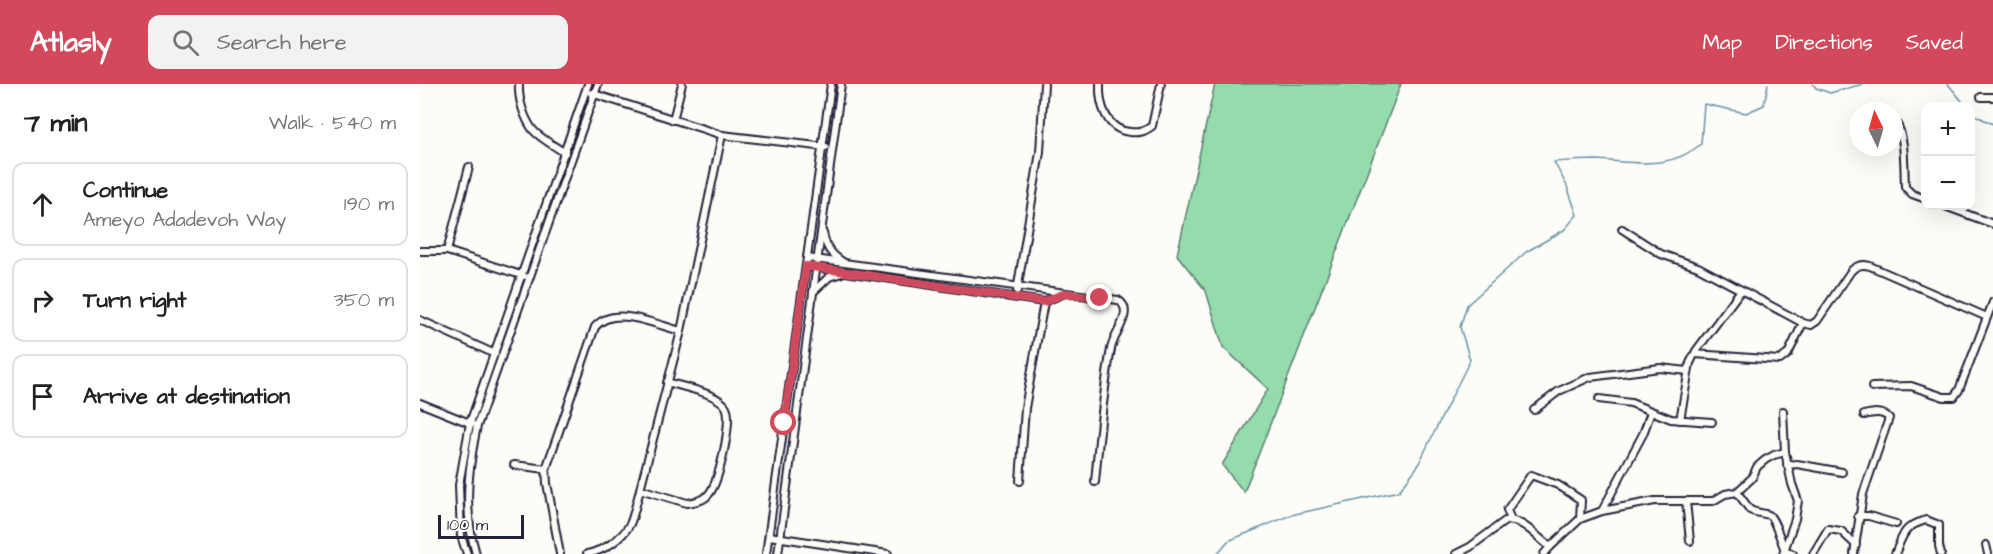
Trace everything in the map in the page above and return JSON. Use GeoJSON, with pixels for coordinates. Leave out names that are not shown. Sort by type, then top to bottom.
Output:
{"type":"FeatureCollection","features":[{"type":"Feature","properties":{"kind":"street"},"geometry":{"type":"LineString","coordinates":[[519,84],[518,94],[522,108],[534,130],[565,153]]}},
{"type":"Feature","properties":{"kind":"street"},"geometry":{"type":"LineString","coordinates":[[476,554],[470,534],[467,485],[477,426],[598,84]]}},
{"type":"Feature","properties":{"kind":"street"},"geometry":{"type":"LineString","coordinates":[[673,120],[682,84]]}},
{"type":"Feature","properties":{"kind":"street"},"geometry":{"type":"LineString","coordinates":[[766,554],[831,84]]}},
{"type":"Feature","properties":{"kind":"street"},"geometry":{"type":"LineString","coordinates":[[778,554],[841,84]]}},
{"type":"Feature","properties":{"kind":"street"},"geometry":{"type":"LineString","coordinates":[[1016,297],[1040,152],[1044,84]]}},
{"type":"Feature","properties":{"kind":"street"},"geometry":{"type":"LineString","coordinates":[[1100,84],[1100,97],[1104,111],[1113,125],[1123,131],[1141,133],[1152,126],[1161,84]]}},
{"type":"Feature","properties":{"kind":"street"},"geometry":{"type":"LineString","coordinates":[[467,554],[461,536],[459,485],[470,423],[586,88],[594,94],[722,135],[832,148]]}},
{"type":"Feature","properties":{"kind":"street"},"geometry":{"type":"LineString","coordinates":[[1982,97],[1993,97]]}},
{"type":"Feature","properties":{"kind":"street"},"geometry":{"type":"LineString","coordinates":[[587,554],[607,546],[618,538],[630,524],[681,331],[722,135]]}},
{"type":"Feature","properties":{"kind":"street"},"geometry":{"type":"LineString","coordinates":[[1903,146],[1905,188],[1921,197]]}},
{"type":"Feature","properties":{"kind":"street"},"geometry":{"type":"LineString","coordinates":[[447,251],[469,167]]}},
{"type":"Feature","properties":{"kind":"street"},"geometry":{"type":"LineString","coordinates":[[1956,210],[1993,224]]}},
{"type":"Feature","properties":{"kind":"street"},"geometry":{"type":"LineString","coordinates":[[822,227],[826,245],[831,254],[846,264]]}},
{"type":"Feature","properties":{"kind":"street"},"geometry":{"type":"LineString","coordinates":[[1622,229],[1661,254],[1698,267],[1803,323],[1811,325],[1817,321],[1851,271],[1862,264],[1987,317]]}},
{"type":"Feature","properties":{"kind":"street"},"geometry":{"type":"LineString","coordinates":[[420,251],[447,251],[530,278]]}},
{"type":"Feature","properties":{"kind":"street"},"geometry":{"type":"LineString","coordinates":[[807,258],[1118,300],[1125,307],[1124,321],[1112,339],[1104,389],[1095,482]]}},
{"type":"Feature","properties":{"kind":"street"},"geometry":{"type":"LineString","coordinates":[[806,266],[1044,302],[1065,293]]}},
{"type":"Feature","properties":{"kind":"street"},"geometry":{"type":"LineString","coordinates":[[813,292],[829,277],[846,272]]}},
{"type":"Feature","properties":{"kind":"street"},"geometry":{"type":"LineString","coordinates":[[1680,420],[1688,371],[1695,354],[1741,290]]}},
{"type":"Feature","properties":{"kind":"street"},"geometry":{"type":"LineString","coordinates":[[1020,481],[1025,408],[1044,302]]}},
{"type":"Feature","properties":{"kind":"street"},"geometry":{"type":"LineString","coordinates":[[1872,387],[1911,386],[1944,397],[1954,397],[1959,390],[1993,302]]}},
{"type":"Feature","properties":{"kind":"street"},"geometry":{"type":"LineString","coordinates":[[561,554],[546,469],[595,327],[599,322],[614,316],[626,316],[681,331]]}},
{"type":"Feature","properties":{"kind":"street"},"geometry":{"type":"LineString","coordinates":[[420,320],[495,354]]}},
{"type":"Feature","properties":{"kind":"street"},"geometry":{"type":"LineString","coordinates":[[1695,354],[1780,360],[1788,354],[1803,323]]}},
{"type":"Feature","properties":{"kind":"street"},"geometry":{"type":"LineString","coordinates":[[1534,410],[1559,392],[1590,377],[1660,368],[1688,371]]}},
{"type":"Feature","properties":{"kind":"street"},"geometry":{"type":"LineString","coordinates":[[640,489],[687,503],[707,496],[717,479],[729,417],[726,407],[719,399],[711,395],[667,382]]}},
{"type":"Feature","properties":{"kind":"street"},"geometry":{"type":"LineString","coordinates":[[1599,399],[1631,403],[1651,412],[1680,420],[1712,422]]}},
{"type":"Feature","properties":{"kind":"street"},"geometry":{"type":"LineString","coordinates":[[420,403],[477,426]]}},
{"type":"Feature","properties":{"kind":"street"},"geometry":{"type":"LineString","coordinates":[[1784,411],[1787,465],[1798,501],[1796,519],[1784,552]]}},
{"type":"Feature","properties":{"kind":"street"},"geometry":{"type":"LineString","coordinates":[[1602,511],[1643,434],[1651,412]]}},
{"type":"Feature","properties":{"kind":"street"},"geometry":{"type":"LineString","coordinates":[[1854,554],[1858,516],[1865,485],[1889,418],[1876,413],[1864,414]]}},
{"type":"Feature","properties":{"kind":"street"},"geometry":{"type":"LineString","coordinates":[[1544,554],[1580,519],[1602,511],[1655,501],[1713,501],[1725,494],[1737,492],[1752,478],[1757,467],[1765,460],[1774,454],[1785,452]]}},
{"type":"Feature","properties":{"kind":"street"},"geometry":{"type":"LineString","coordinates":[[1787,465],[1797,464],[1842,472]]}},
{"type":"Feature","properties":{"kind":"street"},"geometry":{"type":"LineString","coordinates":[[514,465],[546,469]]}},
{"type":"Feature","properties":{"kind":"street"},"geometry":{"type":"LineString","coordinates":[[1511,520],[1507,510],[1531,475],[1558,485],[1581,500],[1580,519]]}},
{"type":"Feature","properties":{"kind":"street"},"geometry":{"type":"LineString","coordinates":[[1737,492],[1750,510],[1769,515],[1774,519],[1784,552]]}},
{"type":"Feature","properties":{"kind":"street"},"geometry":{"type":"LineString","coordinates":[[1686,501],[1690,542]]}},
{"type":"Feature","properties":{"kind":"street"},"geometry":{"type":"LineString","coordinates":[[1858,516],[1869,516],[1896,524]]}},
{"type":"Feature","properties":{"kind":"street"},"geometry":{"type":"LineString","coordinates":[[1456,554],[1511,520],[1518,522],[1550,547]]}},
{"type":"Feature","properties":{"kind":"street"},"geometry":{"type":"LineString","coordinates":[[1895,554],[1903,532],[1909,525],[1926,520],[1939,525],[1941,554]]}},
{"type":"Feature","properties":{"kind":"street"},"geometry":{"type":"LineString","coordinates":[[1814,554],[1828,529],[1841,531],[1856,545]]}},
{"type":"Feature","properties":{"kind":"street"},"geometry":{"type":"LineString","coordinates":[[769,536],[888,554]]}},
{"type":"Feature","properties":{"kind":"street"},"geometry":{"type":"LineString","coordinates":[[1986,545],[1988,554]]}},
{"type":"Feature","properties":{"kind":"street"},"geometry":{"type":"LineString","coordinates":[[835,554],[836,546]]}},
{"type":"Feature","properties":{"kind":"street"},"geometry":{"type":"LineString","coordinates":[[1784,552],[1793,554]]}},
{"type":"Feature","properties":{"kind":"green space"},"geometry":{"type":"Polygon","coordinates":[[[1215,84],[1401,84],[1244,492],[1222,465],[1268,389],[1223,347],[1206,291],[1177,255],[1215,84]]]}},
{"type":"Feature","properties":{"kind":"waterway"},"geometry":{"type":"LineString","coordinates":[[1217,554],[1228,541],[1291,515],[1399,491],[1417,467],[1470,360],[1460,327],[1467,305],[1526,252],[1564,230],[1577,215],[1567,186],[1554,162],[1597,160],[1651,163],[1677,158],[1701,144],[1704,104],[1746,113],[1764,105],[1768,84]]}},
{"type":"Feature","properties":{"kind":"waterway"},"geometry":{"type":"LineString","coordinates":[[1813,84],[1816,88],[1830,93],[1863,84]]}},
{"type":"Feature","properties":{"kind":"waterway"},"geometry":{"type":"LineString","coordinates":[[1948,84],[1963,102]]}},
{"type":"Feature","properties":{"kind":"waterway"},"geometry":{"type":"LineString","coordinates":[[1975,115],[1993,124]]}},
{"type":"Feature","properties":{"kind":"route"},"geometry":{"type":"LineString","coordinates":[[784,423],[806,266],[1044,302],[1065,293],[1100,298]]}}]}
